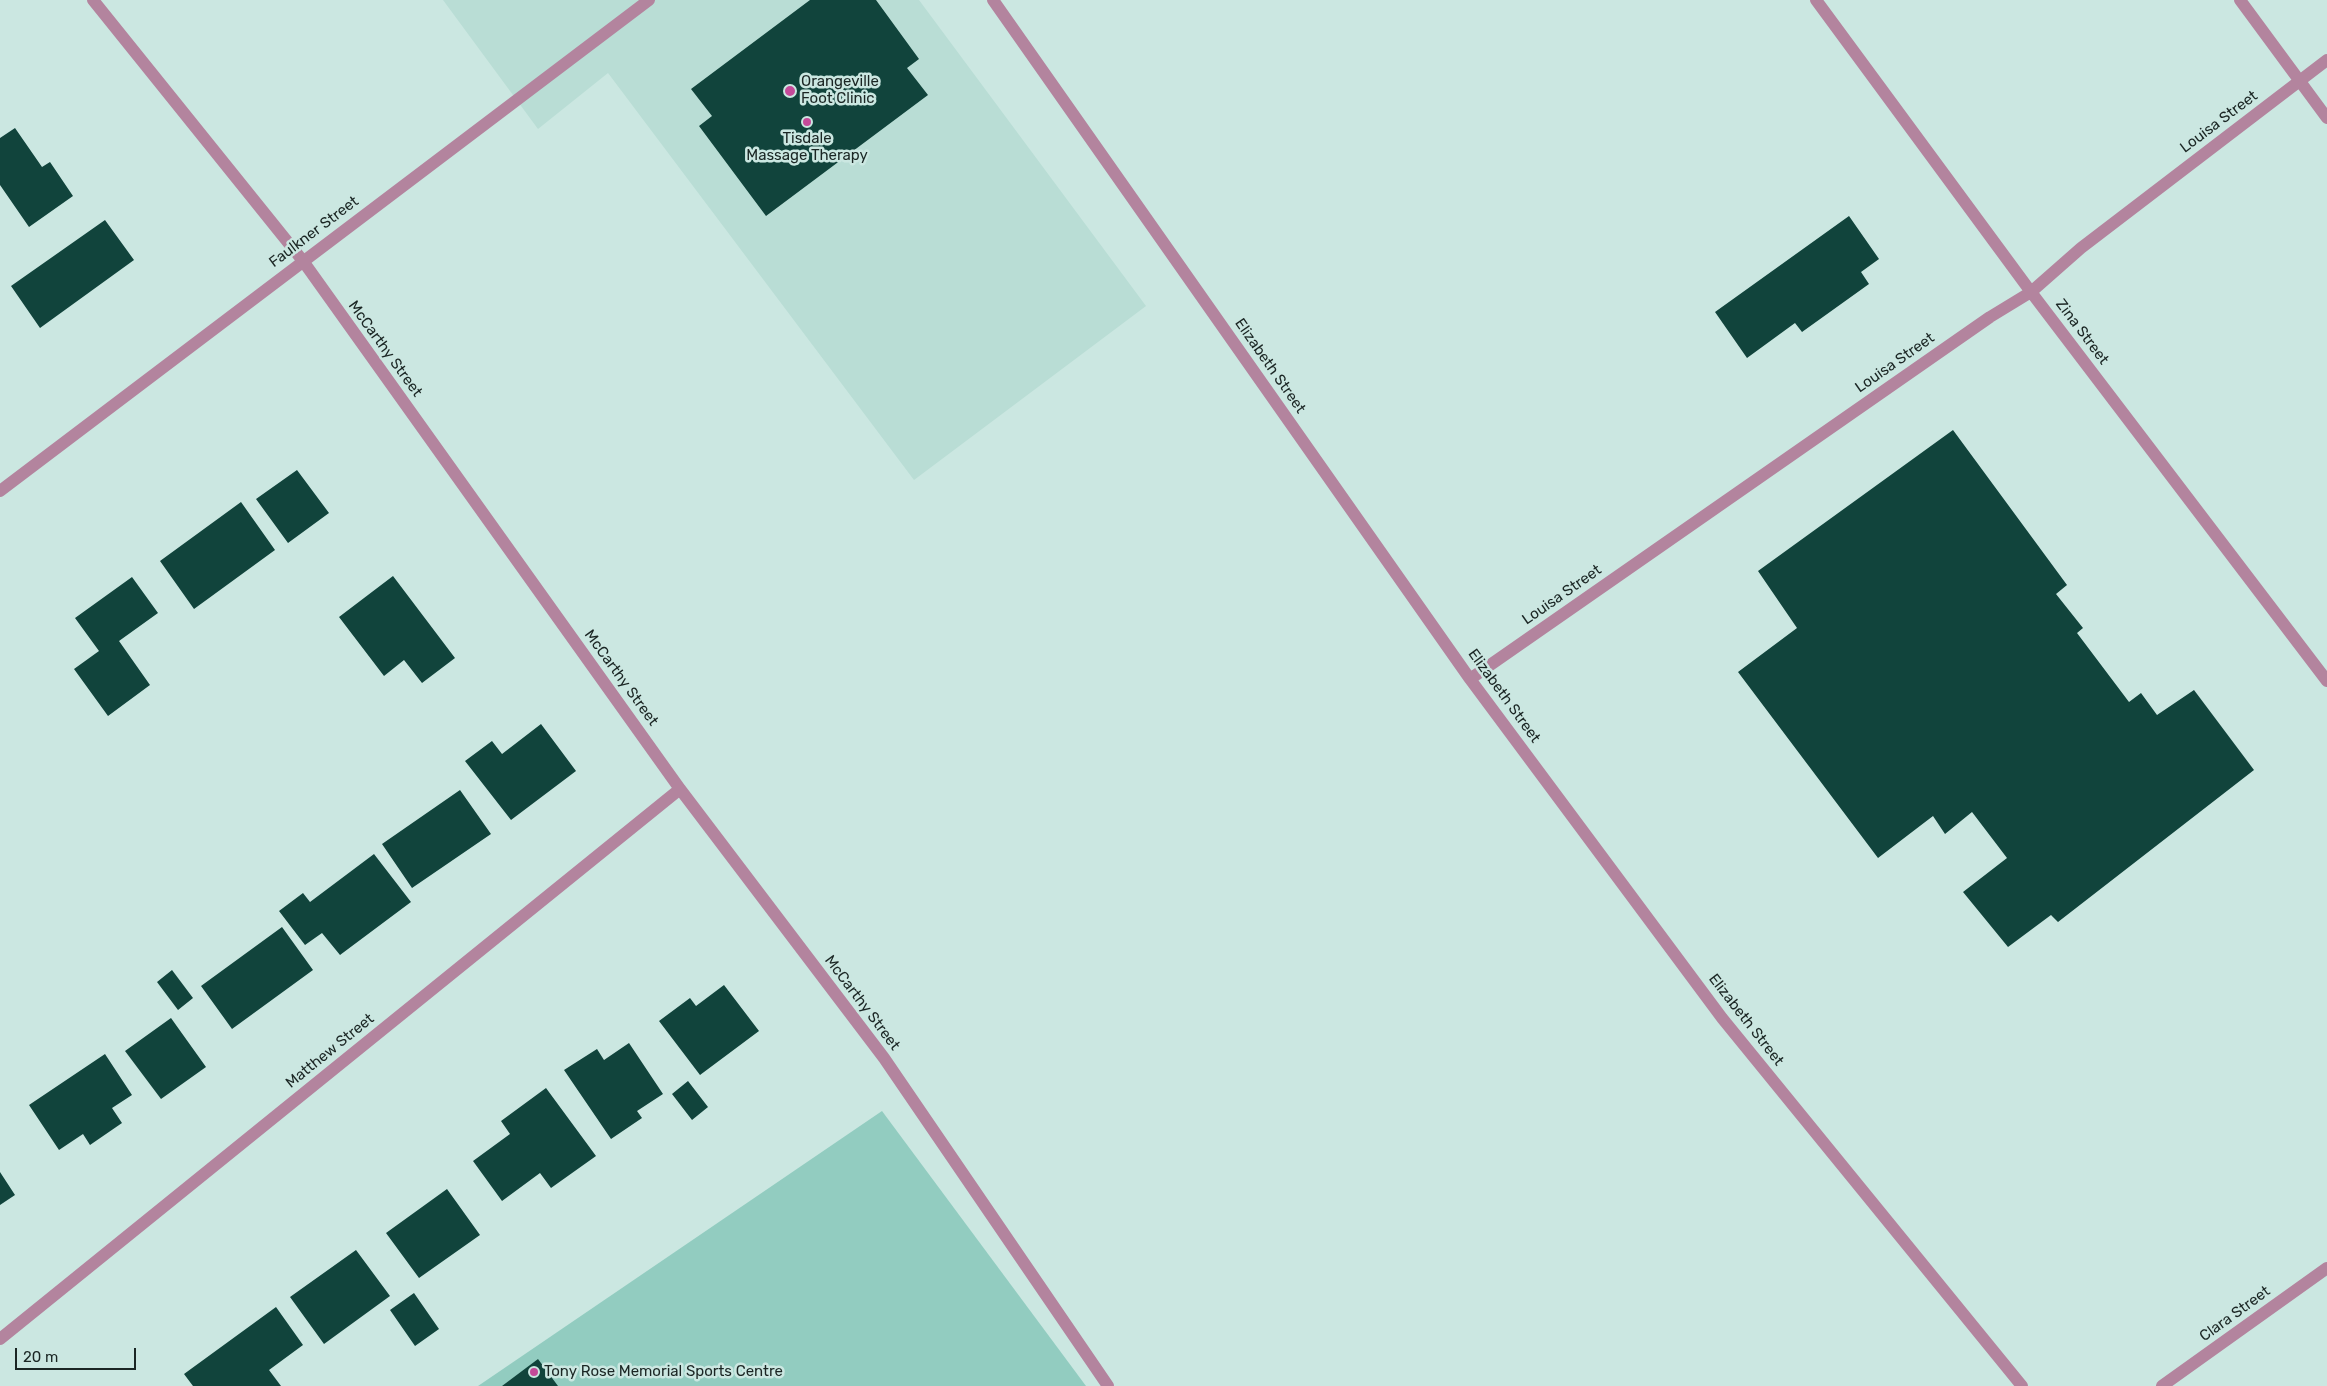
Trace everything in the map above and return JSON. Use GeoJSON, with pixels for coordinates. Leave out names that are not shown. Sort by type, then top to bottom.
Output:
{"type":"FeatureCollection","features":[{"type":"Feature","properties":{"kind":"street","name":"McCarthy Street"},"geometry":{"type":"LineString","coordinates":[[93,0],[303,261],[680,789],[884,1058],[1108,1386]]}},
{"type":"Feature","properties":{"kind":"street","name":"Faulkner Street"},"geometry":{"type":"LineString","coordinates":[[0,491],[649,0]]}},
{"type":"Feature","properties":{"kind":"street","name":"Elizabeth Street"},"geometry":{"type":"LineString","coordinates":[[994,0],[1470,679],[1722,1018],[2022,1386]]}},
{"type":"Feature","properties":{"kind":"street","name":"Zina Street"},"geometry":{"type":"LineString","coordinates":[[1816,0],[2031,292],[2327,681]]}},
{"type":"Feature","properties":{"kind":"street"},"geometry":{"type":"LineString","coordinates":[[2240,0],[2327,118]]}},
{"type":"Feature","properties":{"kind":"street","name":"Louisa Street"},"geometry":{"type":"LineString","coordinates":[[1470,679],[1990,317],[2031,292],[2081,248],[2327,60]]}},
{"type":"Feature","properties":{"kind":"street","name":"Matthew Street"},"geometry":{"type":"LineString","coordinates":[[0,1339],[680,789]]}},
{"type":"Feature","properties":{"kind":"street","name":"Clara Street"},"geometry":{"type":"LineString","coordinates":[[2162,1386],[2327,1268]]}},
{"type":"Feature","properties":{"kind":"shaded area"},"geometry":{"type":"Polygon","coordinates":[[[443,0],[919,0],[1146,306],[914,480],[608,73],[538,129],[443,0]]]}},
{"type":"Feature","properties":{"kind":"shaded area"},"geometry":{"type":"Polygon","coordinates":[[[882,1111],[1086,1386],[478,1386],[882,1111]]]}},
{"type":"Feature","properties":{"kind":"building"},"geometry":{"type":"Polygon","coordinates":[[[810,0],[876,0],[919,59],[907,68],[928,95],[766,216],[699,126],[712,116],[691,89],[810,0]]]}},
{"type":"Feature","properties":{"kind":"building"},"geometry":{"type":"Polygon","coordinates":[[[15,128],[42,167],[50,162],[73,196],[29,227],[0,185],[0,138],[15,128]]]}},
{"type":"Feature","properties":{"kind":"building"},"geometry":{"type":"Polygon","coordinates":[[[1849,216],[1879,259],[1861,272],[1869,284],[1802,332],[1795,323],[1747,358],[1715,312],[1849,216]]]}},
{"type":"Feature","properties":{"kind":"building"},"geometry":{"type":"Polygon","coordinates":[[[105,220],[134,260],[40,328],[11,286],[105,220]]]}},
{"type":"Feature","properties":{"kind":"building"},"geometry":{"type":"Polygon","coordinates":[[[1953,430],[2067,585],[2056,594],[2083,628],[2077,633],[2129,702],[2141,693],[2157,715],[2194,690],[2254,770],[2058,922],[2051,915],[2008,947],[1963,892],[2007,858],[1972,812],[1945,834],[1933,816],[1878,858],[1738,672],[1797,628],[1758,571],[1953,430]]]}},
{"type":"Feature","properties":{"kind":"building"},"geometry":{"type":"Polygon","coordinates":[[[297,470],[329,513],[288,543],[256,499],[297,470]]]}},
{"type":"Feature","properties":{"kind":"building"},"geometry":{"type":"Polygon","coordinates":[[[241,502],[275,550],[194,609],[160,561],[241,502]]]}},
{"type":"Feature","properties":{"kind":"building"},"geometry":{"type":"Polygon","coordinates":[[[393,576],[455,658],[422,683],[404,660],[384,676],[339,617],[393,576]]]}},
{"type":"Feature","properties":{"kind":"building"},"geometry":{"type":"Polygon","coordinates":[[[132,577],[158,613],[119,641],[150,685],[108,716],[74,669],[99,651],[75,618],[132,577]]]}},
{"type":"Feature","properties":{"kind":"building"},"geometry":{"type":"Polygon","coordinates":[[[541,724],[576,771],[511,820],[465,761],[492,741],[502,754],[541,724]]]}},
{"type":"Feature","properties":{"kind":"building"},"geometry":{"type":"Polygon","coordinates":[[[460,790],[491,834],[412,888],[382,844],[460,790]]]}},
{"type":"Feature","properties":{"kind":"building"},"geometry":{"type":"Polygon","coordinates":[[[374,854],[411,902],[340,955],[322,933],[305,945],[279,911],[303,893],[310,902],[374,854]]]}},
{"type":"Feature","properties":{"kind":"building"},"geometry":{"type":"Polygon","coordinates":[[[282,927],[313,970],[232,1029],[201,986],[282,927]]]}},
{"type":"Feature","properties":{"kind":"building"},"geometry":{"type":"Polygon","coordinates":[[[172,970],[193,998],[178,1010],[157,982],[172,970]]]}},
{"type":"Feature","properties":{"kind":"building"},"geometry":{"type":"Polygon","coordinates":[[[724,985],[759,1031],[700,1075],[659,1021],[690,998],[696,1006],[724,985]]]}},
{"type":"Feature","properties":{"kind":"building"},"geometry":{"type":"Polygon","coordinates":[[[171,1018],[206,1067],[161,1099],[125,1051],[171,1018]]]}},
{"type":"Feature","properties":{"kind":"building"},"geometry":{"type":"Polygon","coordinates":[[[629,1043],[663,1094],[637,1111],[642,1118],[611,1139],[564,1070],[597,1049],[604,1060],[629,1043]]]}},
{"type":"Feature","properties":{"kind":"building"},"geometry":{"type":"Polygon","coordinates":[[[105,1054],[132,1095],[112,1108],[122,1123],[90,1145],[83,1134],[59,1150],[29,1105],[105,1054]]]}},
{"type":"Feature","properties":{"kind":"building"},"geometry":{"type":"Polygon","coordinates":[[[688,1081],[708,1107],[692,1120],[672,1094],[688,1081]]]}},
{"type":"Feature","properties":{"kind":"building"},"geometry":{"type":"Polygon","coordinates":[[[546,1088],[596,1156],[551,1188],[540,1173],[502,1201],[473,1161],[510,1134],[501,1121],[546,1088]]]}},
{"type":"Feature","properties":{"kind":"building"},"geometry":{"type":"Polygon","coordinates":[[[0,1172],[15,1195],[0,1205],[0,1172]]]}},
{"type":"Feature","properties":{"kind":"building"},"geometry":{"type":"Polygon","coordinates":[[[447,1189],[480,1235],[419,1278],[386,1233],[447,1189]]]}},
{"type":"Feature","properties":{"kind":"building"},"geometry":{"type":"Polygon","coordinates":[[[356,1250],[390,1296],[324,1344],[290,1297],[356,1250]]]}},
{"type":"Feature","properties":{"kind":"building"},"geometry":{"type":"Polygon","coordinates":[[[414,1293],[439,1329],[415,1346],[390,1310],[414,1293]]]}},
{"type":"Feature","properties":{"kind":"building"},"geometry":{"type":"Polygon","coordinates":[[[276,1307],[303,1345],[269,1370],[281,1386],[193,1386],[184,1374],[276,1307]]]}},
{"type":"Feature","properties":{"kind":"building","name":"Tony Rose Memorial Sports Centre"},"geometry":{"type":"Polygon","coordinates":[[[538,1359],[558,1386],[502,1386],[538,1359]]]}},
{"type":"Feature","properties":{"kind":"place","name":"Orangeville Foot Clinic"},"geometry":{"type":"Point","coordinates":[790,91]}},
{"type":"Feature","properties":{"kind":"place","name":"Tisdale Massage Therapy"},"geometry":{"type":"Point","coordinates":[807,122]}},
{"type":"Feature","properties":{"kind":"place","name":"Tony Rose Memorial Sports Centre"},"geometry":{"type":"Point","coordinates":[534,1372]}}]}
